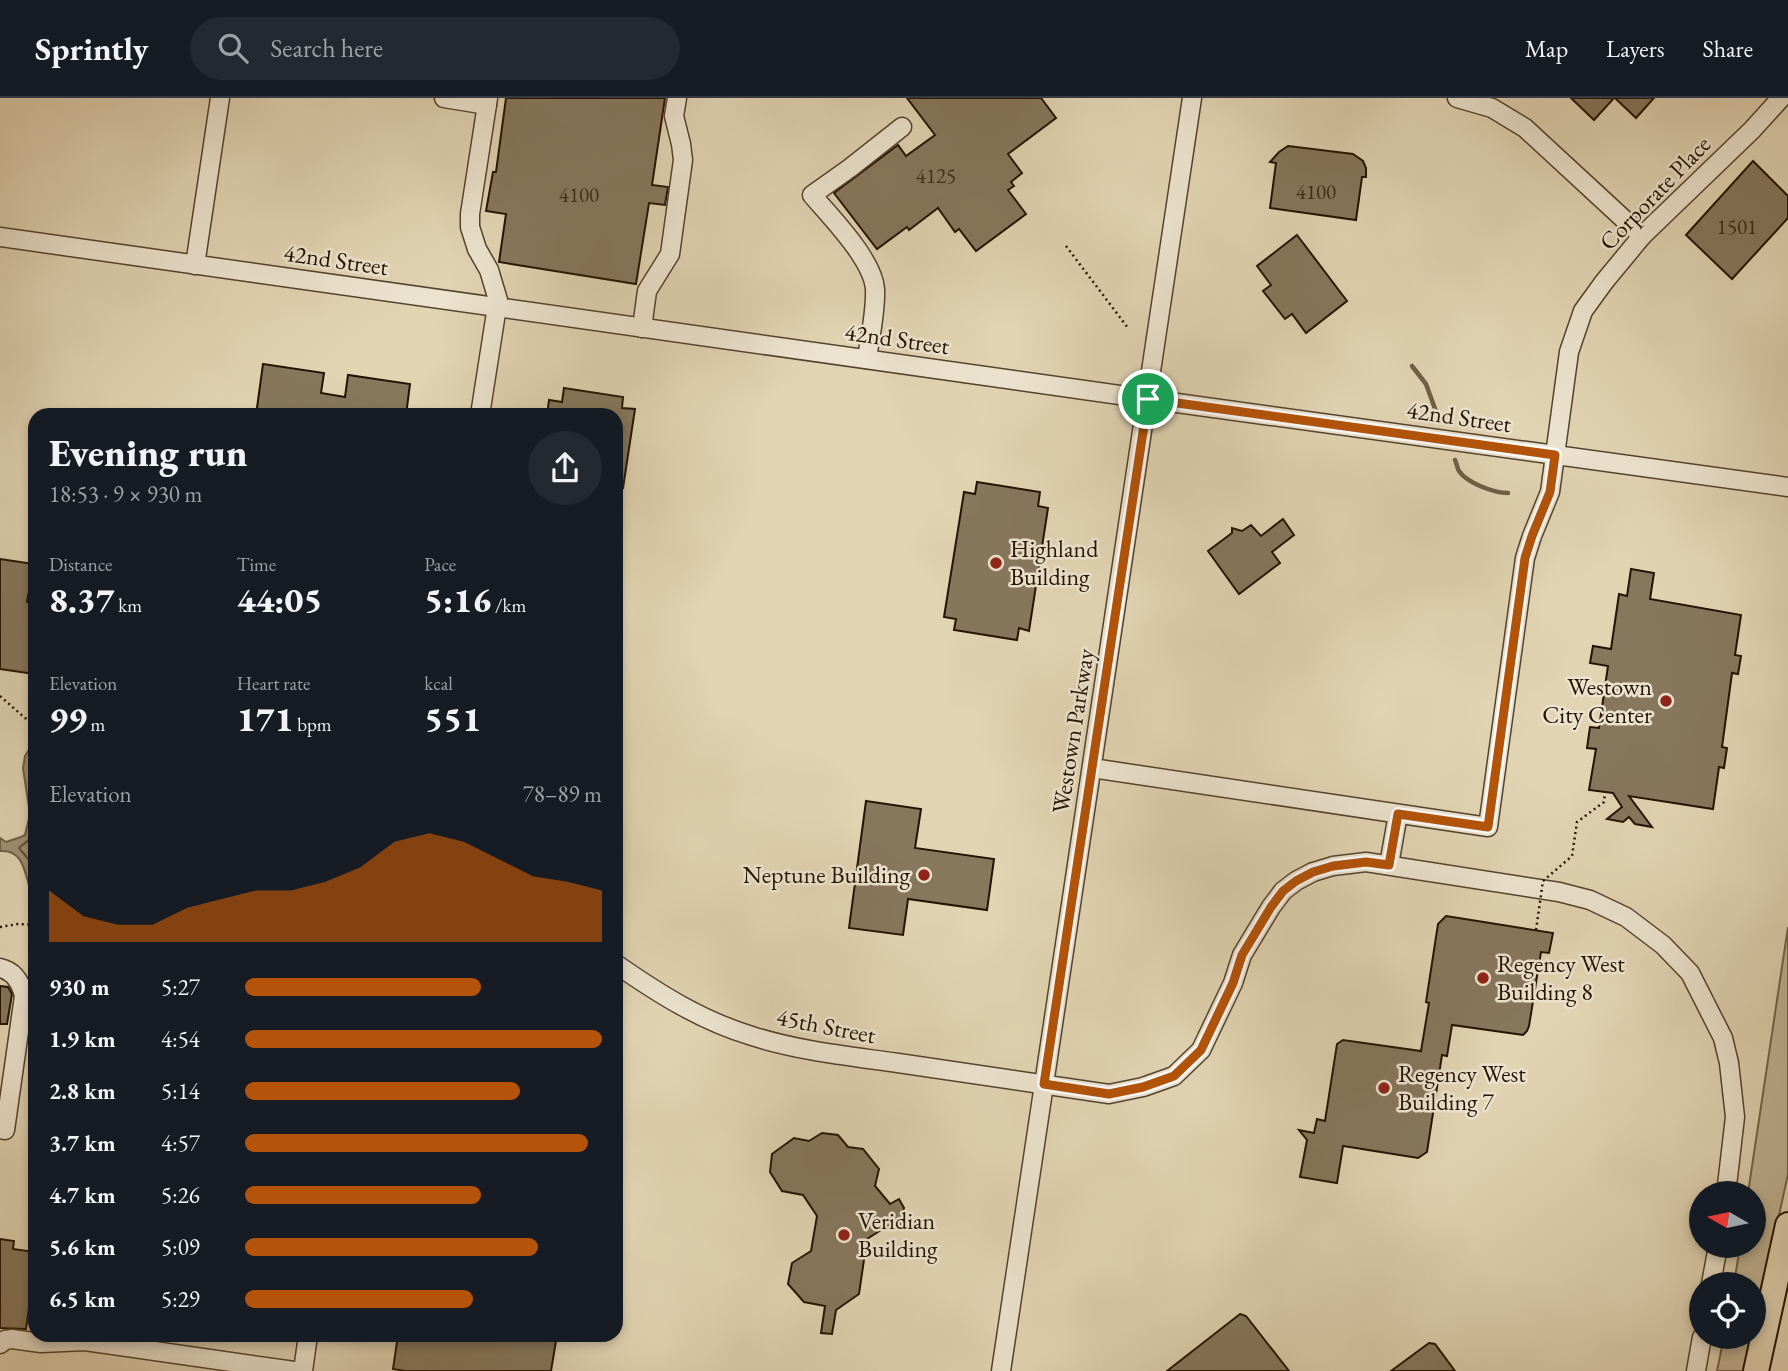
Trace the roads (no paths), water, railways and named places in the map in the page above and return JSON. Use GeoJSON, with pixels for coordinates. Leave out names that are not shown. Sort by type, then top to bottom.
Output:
{"type":"FeatureCollection","features":[{"type":"Feature","properties":{"kind":"highway"},"geometry":{"type":"LineString","coordinates":[[1756,1371],[1788,1225]]}},
{"type":"Feature","properties":{"kind":"street"},"geometry":{"type":"LineString","coordinates":[[195,265],[219,98]]}},
{"type":"Feature","properties":{"kind":"street"},"geometry":{"type":"LineString","coordinates":[[444,98],[488,101],[470,214],[470,227],[477,249],[489,270],[498,300],[481,408]]}},
{"type":"Feature","properties":{"kind":"street"},"geometry":{"type":"LineString","coordinates":[[642,328],[647,291],[670,254],[683,160],[674,116],[677,98]]}},
{"type":"Feature","properties":{"kind":"street","name":"Westown Parkway"},"geometry":{"type":"LineString","coordinates":[[1001,1371],[1192,98]]}},
{"type":"Feature","properties":{"kind":"street"},"geometry":{"type":"LineString","coordinates":[[1457,98],[1492,108],[1525,128],[1642,236]]}},
{"type":"Feature","properties":{"kind":"street","name":"Corporate Place"},"geometry":{"type":"LineString","coordinates":[[1398,814],[1488,827],[1525,558],[1550,492],[1569,352],[1583,311],[1642,236],[1752,130],[1781,98]]}},
{"type":"Feature","properties":{"kind":"street"},"geometry":{"type":"LineString","coordinates":[[867,359],[875,287],[870,272],[862,257],[812,195],[902,127]]}},
{"type":"Feature","properties":{"kind":"street","name":"42nd Street"},"geometry":{"type":"LineString","coordinates":[[0,237],[1148,399],[1788,486]]}},
{"type":"Feature","properties":{"kind":"street"},"geometry":{"type":"LineString","coordinates":[[1092,768],[1398,814],[1389,865]]}},
{"type":"Feature","properties":{"kind":"street","name":"45th Street"},"geometry":{"type":"LineString","coordinates":[[623,969],[678,1004],[751,1036],[841,1055],[1109,1094],[1143,1087],[1174,1076],[1201,1050],[1233,983],[1242,955],[1271,907],[1283,891],[1313,872],[1333,866],[1366,862],[1559,892],[1590,900],[1626,917],[1663,945],[1690,973],[1723,1038],[1729,1063],[1735,1116],[1728,1181]]}},
{"type":"Feature","properties":{"kind":"street"},"geometry":{"type":"LineString","coordinates":[[0,968],[4,968],[22,985],[24,996],[5,1130],[0,1129]]}},
{"type":"Feature","properties":{"kind":"street"},"geometry":{"type":"LineString","coordinates":[[0,1344],[12,1339],[28,1341]]}},
{"type":"Feature","properties":{"kind":"street"},"geometry":{"type":"LineString","coordinates":[[34,1342],[63,1342]]}},
{"type":"Feature","properties":{"kind":"street"},"geometry":{"type":"LineString","coordinates":[[92,1342],[294,1371]]}},
{"type":"Feature","properties":{"kind":"street"},"geometry":{"type":"LineString","coordinates":[[303,1371],[308,1342]]}},
{"type":"Feature","properties":{"kind":"street"},"geometry":{"type":"LineString","coordinates":[[1696,1371],[1700,1349]]}},
{"type":"Feature","properties":{"kind":"water"},"geometry":{"type":"Polygon","coordinates":[[[28,751],[28,801],[23,768],[28,751]]]}},
{"type":"Feature","properties":{"kind":"water"},"geometry":{"type":"Polygon","coordinates":[[[28,822],[28,882],[21,861],[9,852],[0,851],[0,838],[6,842],[25,835],[28,822]]]}},
{"type":"Feature","properties":{"kind":"waterway"},"geometry":{"type":"LineString","coordinates":[[1412,366],[1426,384],[1438,417]]}},
{"type":"Feature","properties":{"kind":"waterway"},"geometry":{"type":"LineString","coordinates":[[1455,460],[1459,471],[1468,480],[1488,489],[1508,493]]}},
{"type":"Feature","properties":{"kind":"place","name":"Highland Building"},"geometry":{"type":"Point","coordinates":[996,563]}},
{"type":"Feature","properties":{"kind":"place","name":"Westown City Center"},"geometry":{"type":"Point","coordinates":[1666,701]}},
{"type":"Feature","properties":{"kind":"place","name":"Neptune Building"},"geometry":{"type":"Point","coordinates":[924,875]}},
{"type":"Feature","properties":{"kind":"place","name":"Regency West Building 8"},"geometry":{"type":"Point","coordinates":[1483,978]}},
{"type":"Feature","properties":{"kind":"place","name":"Regency West Building 7"},"geometry":{"type":"Point","coordinates":[1384,1088]}},
{"type":"Feature","properties":{"kind":"place","name":"Veridian Building"},"geometry":{"type":"Point","coordinates":[844,1235]}}]}
